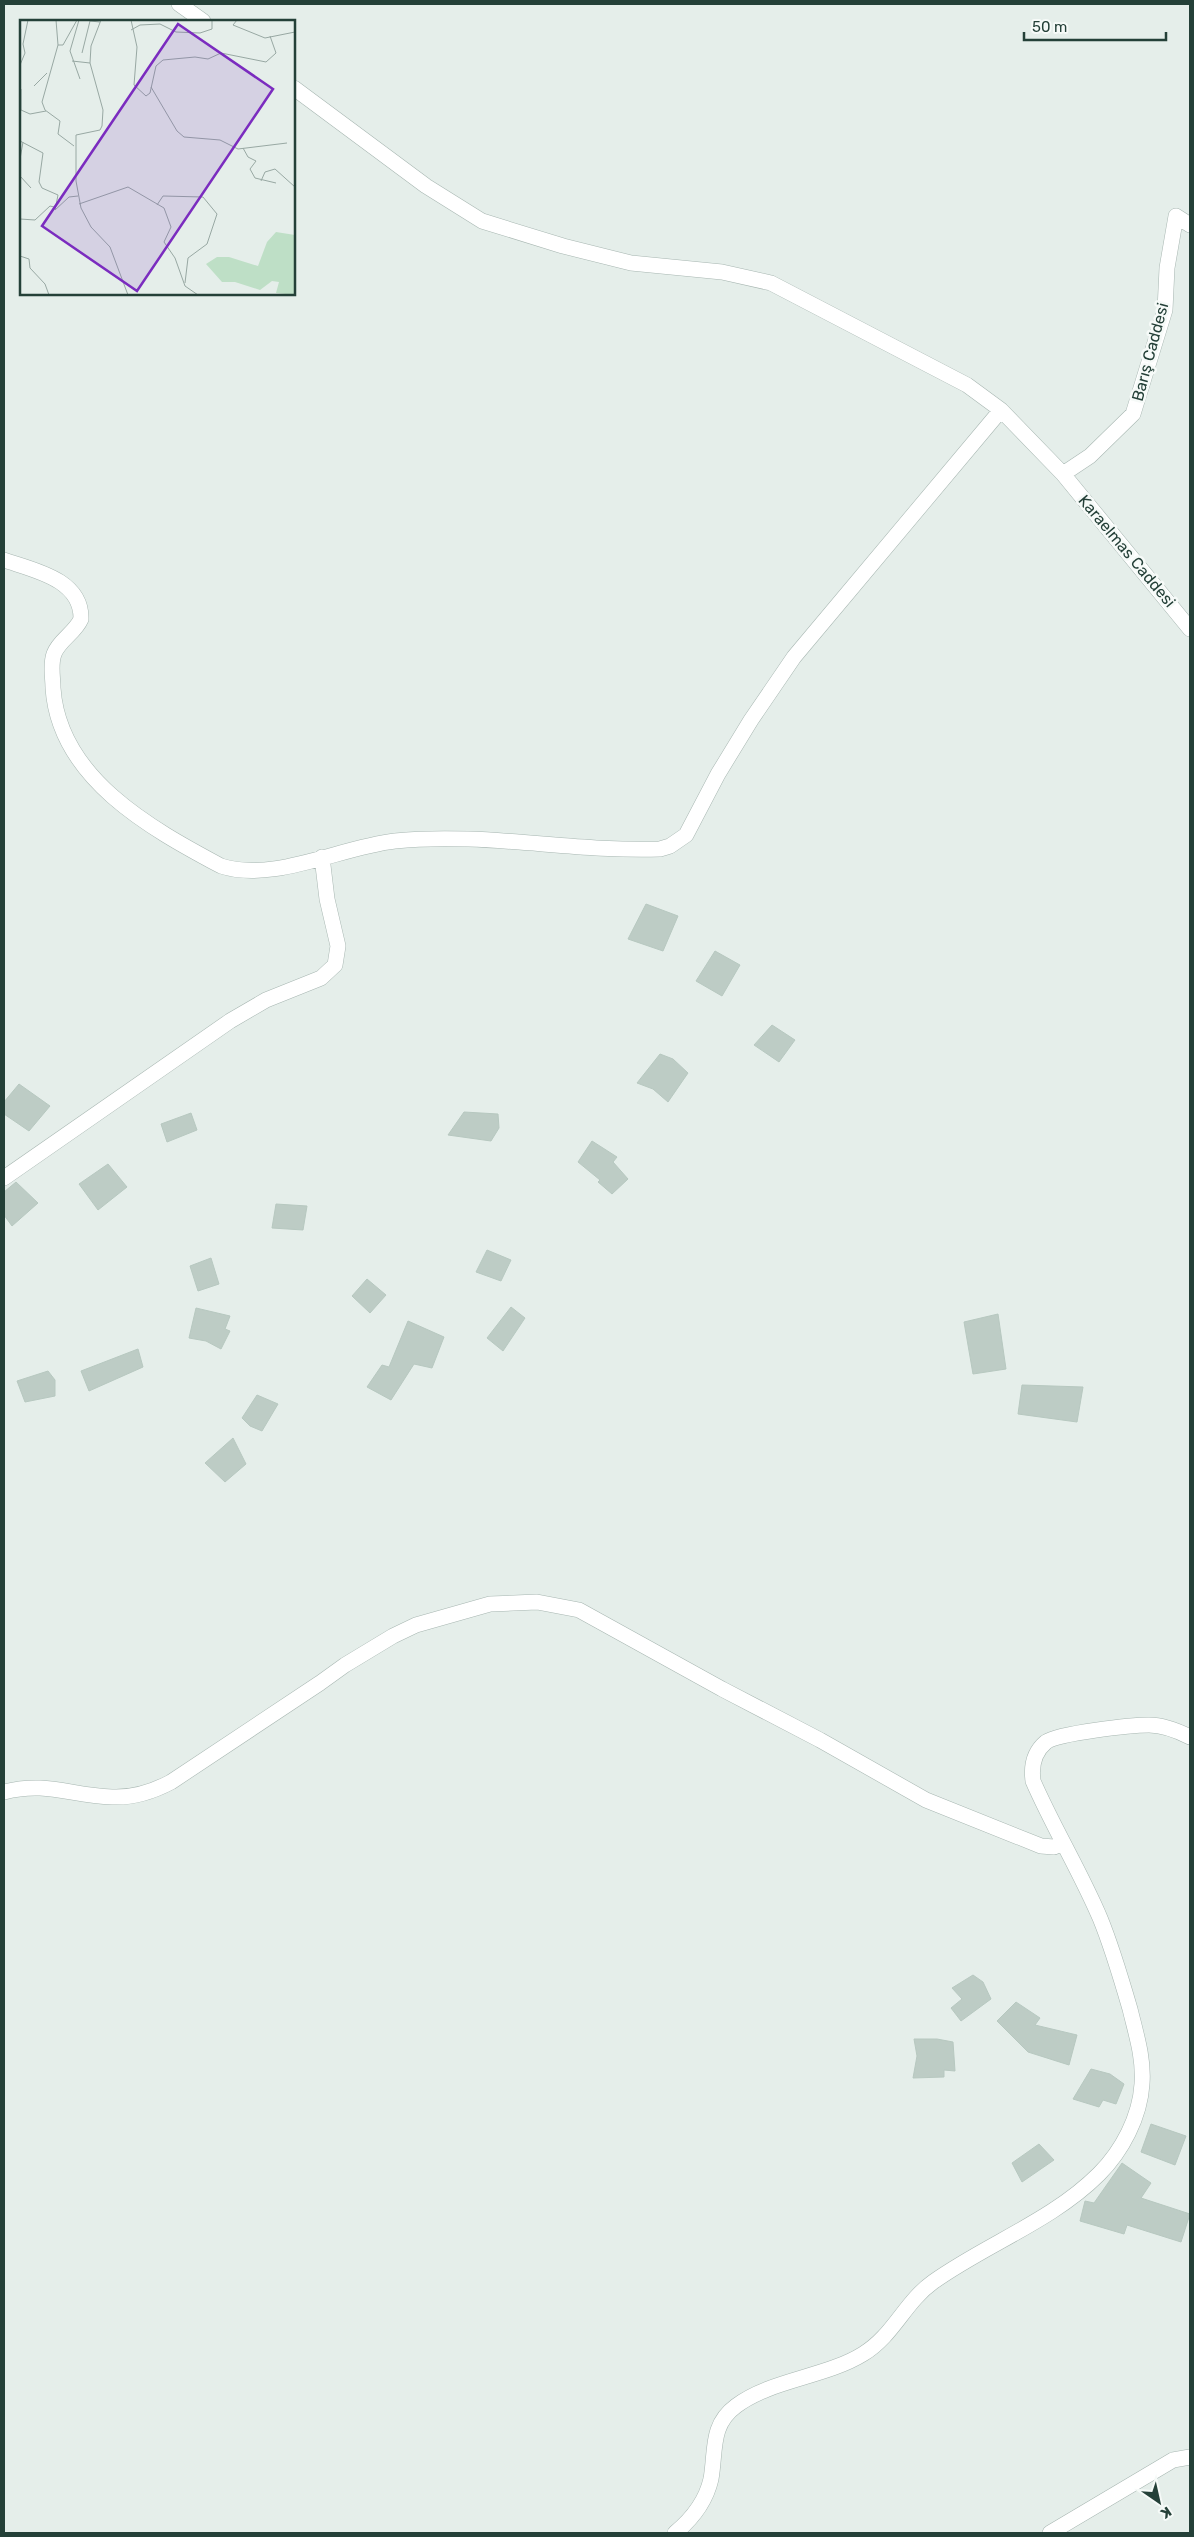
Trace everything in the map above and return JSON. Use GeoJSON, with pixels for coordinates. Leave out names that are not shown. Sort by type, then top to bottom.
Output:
{"type":"FeatureCollection","features":[{"type":"Feature","properties":{"kind":"street"},"geometry":{"type":"LineString","coordinates":[[179,4],[202,20]]}},
{"type":"Feature","properties":{"kind":"street","name":"Karaelmas Caddesi"},"geometry":{"type":"LineString","coordinates":[[295,89],[426,186],[482,221],[563,246],[631,263],[722,272],[771,283],[967,385],[1001,410],[1063,474],[1190,628]]}},
{"type":"Feature","properties":{"kind":"street","name":"Barış Caddesi"},"geometry":{"type":"LineString","coordinates":[[1063,474],[1090,456],[1133,414],[1165,310],[1167,268],[1176,216],[1190,225]]}},
{"type":"Feature","properties":{"kind":"street"},"geometry":{"type":"LineString","coordinates":[[4,560],[54,577],[78,601],[82,610],[78,627],[58,646],[52,663],[54,701],[61,725],[74,749],[108,794],[133,815],[208,859],[234,870],[260,871],[369,845],[410,840],[517,842],[649,849],[670,846],[680,841],[692,828],[718,774],[751,720],[794,657],[1001,410]]}},
{"type":"Feature","properties":{"kind":"street"},"geometry":{"type":"LineString","coordinates":[[4,1178],[230,1020],[266,1000],[321,978],[331,971],[338,959],[338,946],[327,899],[322,857]]}},
{"type":"Feature","properties":{"kind":"street"},"geometry":{"type":"LineString","coordinates":[[4,1792],[24,1788],[50,1788],[109,1797],[147,1792],[171,1782],[320,1684],[345,1665],[393,1636],[416,1625],[490,1604],[537,1602],[579,1610],[722,1689],[820,1740],[926,1800],[1041,1846],[1054,1847],[1062,1843]]}},
{"type":"Feature","properties":{"kind":"street"},"geometry":{"type":"LineString","coordinates":[[675,2533],[692,2517],[706,2494],[710,2480],[714,2441],[718,2428],[733,2408],[755,2395],[848,2362],[864,2354],[887,2335],[912,2301],[934,2282],[1067,2200],[1099,2174],[1123,2142],[1138,2106],[1142,2087],[1141,2054],[1126,1997],[1103,1926],[1033,1781],[1033,1763],[1036,1754],[1046,1742],[1060,1736],[1149,1725],[1166,1727],[1190,1737]]}},
{"type":"Feature","properties":{"kind":"street"},"geometry":{"type":"LineString","coordinates":[[1050,2533],[1173,2460],[1190,2457]]}},
{"type":"Feature","properties":{"kind":"building"},"geometry":{"type":"Polygon","coordinates":[[[646,904],[678,916],[663,951],[628,939],[646,904]]]}},
{"type":"Feature","properties":{"kind":"building"},"geometry":{"type":"Polygon","coordinates":[[[715,951],[740,965],[722,996],[696,981],[715,951]]]}},
{"type":"Feature","properties":{"kind":"building"},"geometry":{"type":"Polygon","coordinates":[[[772,1025],[795,1040],[779,1062],[754,1045],[772,1025]]]}},
{"type":"Feature","properties":{"kind":"building"},"geometry":{"type":"Polygon","coordinates":[[[660,1054],[673,1059],[688,1073],[668,1102],[653,1089],[637,1083],[660,1054]]]}},
{"type":"Feature","properties":{"kind":"building"},"geometry":{"type":"Polygon","coordinates":[[[19,1084],[50,1106],[29,1131],[4,1114],[4,1102],[19,1084]]]}},
{"type":"Feature","properties":{"kind":"building"},"geometry":{"type":"Polygon","coordinates":[[[464,1112],[498,1114],[499,1128],[491,1141],[448,1135],[464,1112]]]}},
{"type":"Feature","properties":{"kind":"building"},"geometry":{"type":"Polygon","coordinates":[[[191,1113],[197,1130],[167,1142],[161,1124],[191,1113]]]}},
{"type":"Feature","properties":{"kind":"building"},"geometry":{"type":"Polygon","coordinates":[[[592,1141],[617,1157],[613,1162],[628,1179],[612,1194],[598,1182],[600,1180],[578,1162],[592,1141]]]}},
{"type":"Feature","properties":{"kind":"building"},"geometry":{"type":"Polygon","coordinates":[[[108,1164],[127,1187],[98,1210],[79,1184],[108,1164]]]}},
{"type":"Feature","properties":{"kind":"building"},"geometry":{"type":"Polygon","coordinates":[[[16,1182],[38,1203],[12,1226],[4,1215],[4,1192],[16,1182]]]}},
{"type":"Feature","properties":{"kind":"building"},"geometry":{"type":"Polygon","coordinates":[[[276,1204],[307,1206],[303,1230],[272,1228],[276,1204]]]}},
{"type":"Feature","properties":{"kind":"building"},"geometry":{"type":"Polygon","coordinates":[[[487,1250],[511,1260],[501,1281],[476,1272],[487,1250]]]}},
{"type":"Feature","properties":{"kind":"building"},"geometry":{"type":"Polygon","coordinates":[[[211,1258],[219,1284],[198,1291],[190,1266],[211,1258]]]}},
{"type":"Feature","properties":{"kind":"building"},"geometry":{"type":"Polygon","coordinates":[[[367,1279],[386,1295],[370,1313],[352,1296],[367,1279]]]}},
{"type":"Feature","properties":{"kind":"building"},"geometry":{"type":"Polygon","coordinates":[[[511,1307],[525,1318],[503,1351],[487,1338],[511,1307]]]}},
{"type":"Feature","properties":{"kind":"building"},"geometry":{"type":"Polygon","coordinates":[[[196,1308],[230,1316],[225,1329],[230,1331],[221,1349],[206,1341],[189,1338],[196,1308]]]}},
{"type":"Feature","properties":{"kind":"building"},"geometry":{"type":"Polygon","coordinates":[[[998,1314],[1006,1369],[973,1374],[964,1322],[998,1314]]]}},
{"type":"Feature","properties":{"kind":"building"},"geometry":{"type":"Polygon","coordinates":[[[408,1321],[444,1337],[432,1368],[414,1364],[391,1400],[367,1387],[382,1365],[389,1367],[408,1321]]]}},
{"type":"Feature","properties":{"kind":"building"},"geometry":{"type":"Polygon","coordinates":[[[138,1349],[143,1367],[89,1391],[81,1371],[138,1349]]]}},
{"type":"Feature","properties":{"kind":"building"},"geometry":{"type":"Polygon","coordinates":[[[48,1371],[55,1380],[55,1396],[25,1402],[17,1381],[48,1371]]]}},
{"type":"Feature","properties":{"kind":"building"},"geometry":{"type":"Polygon","coordinates":[[[1022,1385],[1083,1387],[1077,1422],[1018,1414],[1022,1385]]]}},
{"type":"Feature","properties":{"kind":"building"},"geometry":{"type":"Polygon","coordinates":[[[257,1395],[278,1404],[262,1431],[250,1426],[242,1418],[257,1395]]]}},
{"type":"Feature","properties":{"kind":"building"},"geometry":{"type":"Polygon","coordinates":[[[233,1438],[246,1464],[225,1482],[205,1463],[233,1438]]]}},
{"type":"Feature","properties":{"kind":"building"},"geometry":{"type":"Polygon","coordinates":[[[973,1975],[983,1982],[991,1999],[961,2021],[951,2008],[962,1999],[952,1988],[973,1975]]]}},
{"type":"Feature","properties":{"kind":"building"},"geometry":{"type":"Polygon","coordinates":[[[1016,2002],[1040,2018],[1035,2025],[1077,2035],[1069,2065],[1028,2052],[997,2021],[1016,2002]]]}},
{"type":"Feature","properties":{"kind":"building"},"geometry":{"type":"Polygon","coordinates":[[[914,2039],[937,2039],[953,2042],[955,2071],[944,2070],[944,2077],[913,2078],[917,2056],[914,2039]]]}},
{"type":"Feature","properties":{"kind":"building"},"geometry":{"type":"Polygon","coordinates":[[[1091,2069],[1110,2074],[1124,2084],[1116,2104],[1103,2100],[1099,2107],[1073,2099],[1091,2069]]]}},
{"type":"Feature","properties":{"kind":"building"},"geometry":{"type":"Polygon","coordinates":[[[1151,2124],[1186,2136],[1175,2165],[1141,2152],[1151,2124]]]}},
{"type":"Feature","properties":{"kind":"building"},"geometry":{"type":"Polygon","coordinates":[[[1039,2144],[1054,2160],[1022,2182],[1012,2163],[1039,2144]]]}},
{"type":"Feature","properties":{"kind":"building"},"geometry":{"type":"Polygon","coordinates":[[[1122,2163],[1151,2183],[1141,2198],[1190,2214],[1181,2242],[1127,2225],[1124,2234],[1080,2221],[1085,2201],[1094,2203],[1122,2163]]]}}]}
